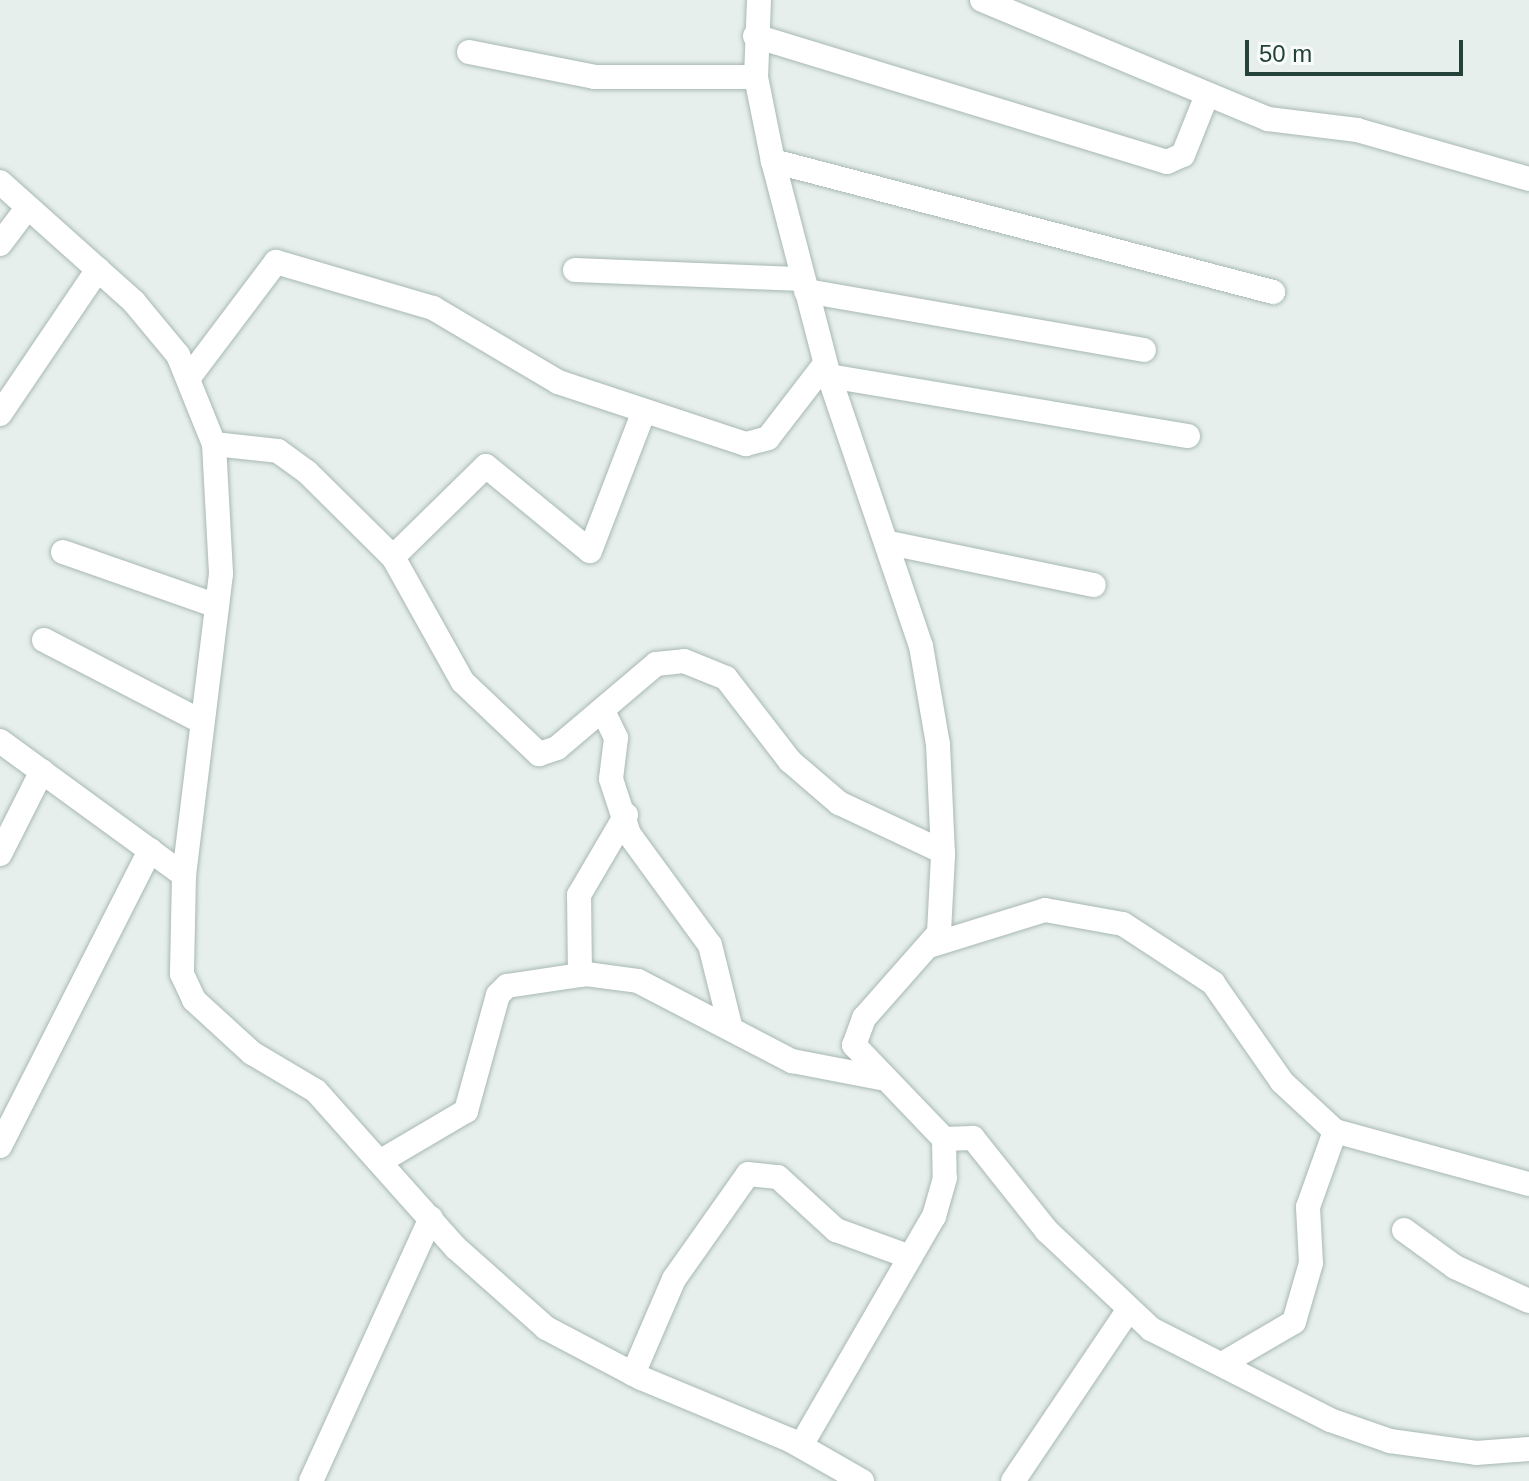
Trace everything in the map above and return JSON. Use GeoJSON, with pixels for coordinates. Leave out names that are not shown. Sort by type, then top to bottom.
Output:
{"type":"FeatureCollection","features":[{"type":"Feature","properties":{"kind":"street"},"geometry":{"type":"LineString","coordinates":[[759,0],[755,36],[756,77],[773,161],[827,370],[889,543],[931,695],[943,852],[943,919],[932,945],[854,1035],[857,1053],[944,1139],[942,1190],[910,1257],[801,1445]]}},
{"type":"Feature","properties":{"kind":"street"},"geometry":{"type":"LineString","coordinates":[[982,0],[1268,119],[1357,130],[1529,179]]}},
{"type":"Feature","properties":{"kind":"street"},"geometry":{"type":"LineString","coordinates":[[755,36],[1167,162],[1183,155],[1207,95]]}},
{"type":"Feature","properties":{"kind":"street"},"geometry":{"type":"LineString","coordinates":[[469,52],[595,77],[756,77]]}},
{"type":"Feature","properties":{"kind":"street"},"geometry":{"type":"LineString","coordinates":[[773,161],[1273,292]]}},
{"type":"Feature","properties":{"kind":"street"},"geometry":{"type":"LineString","coordinates":[[0,182],[134,302],[190,376],[214,444],[217,606],[184,875],[182,974],[194,1000],[252,1053],[316,1091],[431,1218],[524,1312],[633,1374],[801,1445],[862,1481]]}},
{"type":"Feature","properties":{"kind":"street"},"geometry":{"type":"LineString","coordinates":[[0,244],[28,207]]}},
{"type":"Feature","properties":{"kind":"street"},"geometry":{"type":"LineString","coordinates":[[190,376],[269,267],[284,262],[433,308],[558,382],[643,414],[754,444],[768,438],[827,370]]}},
{"type":"Feature","properties":{"kind":"street"},"geometry":{"type":"LineString","coordinates":[[0,414],[98,269]]}},
{"type":"Feature","properties":{"kind":"street"},"geometry":{"type":"LineString","coordinates":[[575,270],[805,285],[1144,350]]}},
{"type":"Feature","properties":{"kind":"street"},"geometry":{"type":"LineString","coordinates":[[827,370],[1188,436]]}},
{"type":"Feature","properties":{"kind":"street"},"geometry":{"type":"LineString","coordinates":[[393,557],[486,466],[590,551],[643,414]]}},
{"type":"Feature","properties":{"kind":"street"},"geometry":{"type":"LineString","coordinates":[[214,444],[278,451],[393,557],[448,662],[533,750],[549,753],[663,660],[719,674],[790,761],[839,803],[943,852]]}},
{"type":"Feature","properties":{"kind":"street"},"geometry":{"type":"LineString","coordinates":[[889,543],[1094,585]]}},
{"type":"Feature","properties":{"kind":"street"},"geometry":{"type":"LineString","coordinates":[[63,552],[217,606]]}},
{"type":"Feature","properties":{"kind":"street"},"geometry":{"type":"LineString","coordinates":[[44,640],[202,722]]}},
{"type":"Feature","properties":{"kind":"street"},"geometry":{"type":"LineString","coordinates":[[603,711],[616,738],[611,779],[652,871],[710,945],[730,1025]]}},
{"type":"Feature","properties":{"kind":"street"},"geometry":{"type":"LineString","coordinates":[[0,741],[184,875]]}},
{"type":"Feature","properties":{"kind":"street"},"geometry":{"type":"LineString","coordinates":[[0,854],[42,771]]}},
{"type":"Feature","properties":{"kind":"street"},"geometry":{"type":"LineString","coordinates":[[580,975],[579,895],[626,815]]}},
{"type":"Feature","properties":{"kind":"street"},"geometry":{"type":"LineString","coordinates":[[0,1146],[150,850]]}},
{"type":"Feature","properties":{"kind":"street"},"geometry":{"type":"LineString","coordinates":[[932,945],[1045,910],[1123,924],[1213,983],[1282,1082],[1335,1131],[1529,1184]]}},
{"type":"Feature","properties":{"kind":"street"},"geometry":{"type":"LineString","coordinates":[[381,1161],[466,1111],[498,995],[507,986],[580,975],[638,981],[730,1025],[792,1061],[886,1079]]}},
{"type":"Feature","properties":{"kind":"street"},"geometry":{"type":"LineString","coordinates":[[1222,1364],[1294,1322],[1310,1272],[1308,1207],[1335,1131]]}},
{"type":"Feature","properties":{"kind":"street"},"geometry":{"type":"LineString","coordinates":[[944,1139],[973,1138],[1047,1231],[1127,1312],[1222,1364],[1330,1420],[1390,1441],[1476,1453],[1529,1449]]}},
{"type":"Feature","properties":{"kind":"street"},"geometry":{"type":"LineString","coordinates":[[633,1374],[674,1279],[748,1174],[778,1177],[836,1230],[910,1257]]}},
{"type":"Feature","properties":{"kind":"street"},"geometry":{"type":"LineString","coordinates":[[311,1481],[431,1218]]}},
{"type":"Feature","properties":{"kind":"street"},"geometry":{"type":"LineString","coordinates":[[1404,1230],[1455,1267],[1529,1301]]}},
{"type":"Feature","properties":{"kind":"street"},"geometry":{"type":"LineString","coordinates":[[1013,1481],[1127,1312]]}}]}
